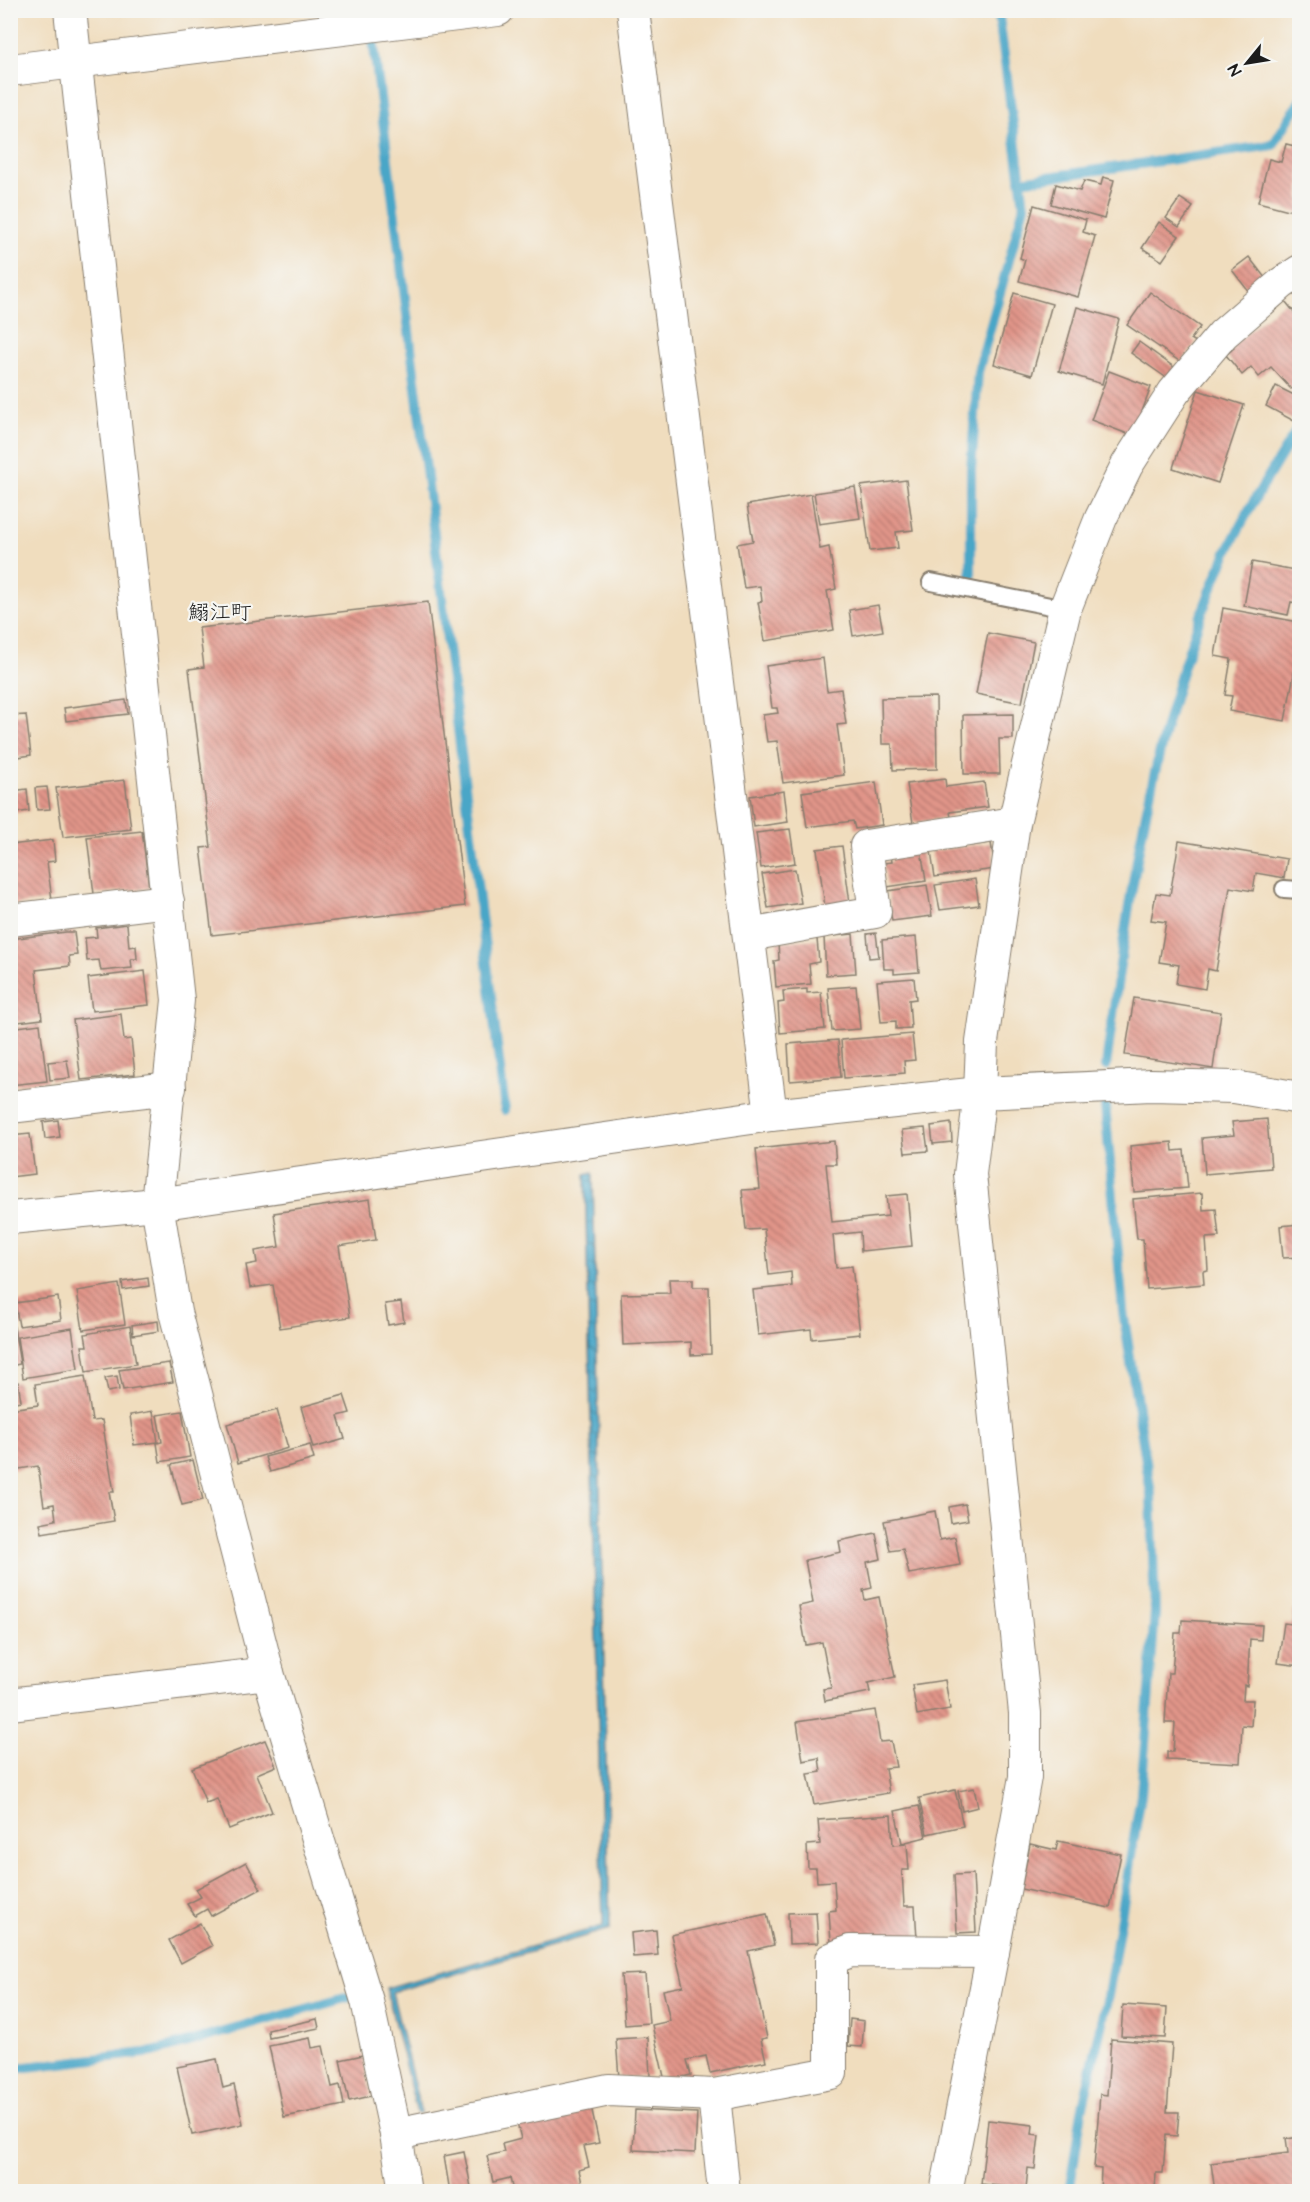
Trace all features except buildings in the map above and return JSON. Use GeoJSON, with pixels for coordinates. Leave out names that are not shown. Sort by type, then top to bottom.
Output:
{"type":"FeatureCollection","features":[{"type":"Feature","properties":{"kind":"street"},"geometry":{"type":"LineString","coordinates":[[70,10],[178,1000],[157,1204],[175,1312],[268,1673],[367,2001],[396,2134],[405,2192]]}},
{"type":"Feature","properties":{"kind":"street"},"geometry":{"type":"LineString","coordinates":[[10,70],[498,10]]}},
{"type":"Feature","properties":{"kind":"street"},"geometry":{"type":"LineString","coordinates":[[633,10],[771,1115]]}},
{"type":"Feature","properties":{"kind":"street"},"geometry":{"type":"LineString","coordinates":[[946,2192],[1025,1777],[1025,1713],[970,1174],[980,1093],[982,1042],[1014,823],[1065,609],[1101,518],[1127,465],[1174,392],[1223,334],[1299,271]]}},
{"type":"Feature","properties":{"kind":"street"},"geometry":{"type":"LineString","coordinates":[[749,934],[875,912],[866,846],[1014,823]]}},
{"type":"Feature","properties":{"kind":"street"},"geometry":{"type":"LineString","coordinates":[[10,920],[168,901]]}},
{"type":"Feature","properties":{"kind":"street"},"geometry":{"type":"LineString","coordinates":[[10,1218],[157,1204],[771,1115],[980,1093],[1163,1085],[1234,1086],[1299,1098]]}},
{"type":"Feature","properties":{"kind":"street"},"geometry":{"type":"LineString","coordinates":[[10,1107],[170,1088]]}},
{"type":"Feature","properties":{"kind":"street"},"geometry":{"type":"LineString","coordinates":[[10,1704],[268,1673]]}},
{"type":"Feature","properties":{"kind":"street"},"geometry":{"type":"LineString","coordinates":[[396,2134],[609,2090],[714,2095],[831,2073],[831,1959],[850,1951],[993,1952]]}},
{"type":"Feature","properties":{"kind":"street"},"geometry":{"type":"LineString","coordinates":[[714,2095],[724,2192]]}},
{"type":"Feature","properties":{"kind":"lane"},"geometry":{"type":"LineString","coordinates":[[931,582],[1065,609]]}},
{"type":"Feature","properties":{"kind":"water"},"geometry":{"type":"Polygon","coordinates":[[[593,1173],[610,1929],[392,1992],[421,2113],[417,2114],[386,1988],[603,1926],[585,1175],[593,1173]]]}},
{"type":"Feature","properties":{"kind":"waterway"},"geometry":{"type":"LineString","coordinates":[[971,577],[971,470],[978,372],[1024,206],[998,10]]}},
{"type":"Feature","properties":{"kind":"waterway"},"geometry":{"type":"LineString","coordinates":[[373,39],[505,1110]]}},
{"type":"Feature","properties":{"kind":"waterway"},"geometry":{"type":"LineString","coordinates":[[1020,181],[1273,145],[1300,101]]}},
{"type":"Feature","properties":{"kind":"waterway"},"geometry":{"type":"LineString","coordinates":[[1106,1066],[1133,881],[1158,758],[1174,698],[1193,638],[1233,540],[1300,425]]}},
{"type":"Feature","properties":{"kind":"waterway"},"geometry":{"type":"LineString","coordinates":[[1069,2192],[1082,2111],[1108,1996],[1141,1795],[1155,1612],[1151,1494],[1123,1311],[1105,1105]]}},
{"type":"Feature","properties":{"kind":"waterway"},"geometry":{"type":"LineString","coordinates":[[10,2069],[153,2052],[349,1997]]}},
{"type":"Feature","properties":{"kind":"district","name":"鰯江町"},"geometry":{"type":"Point","coordinates":[220,612]}}]}
